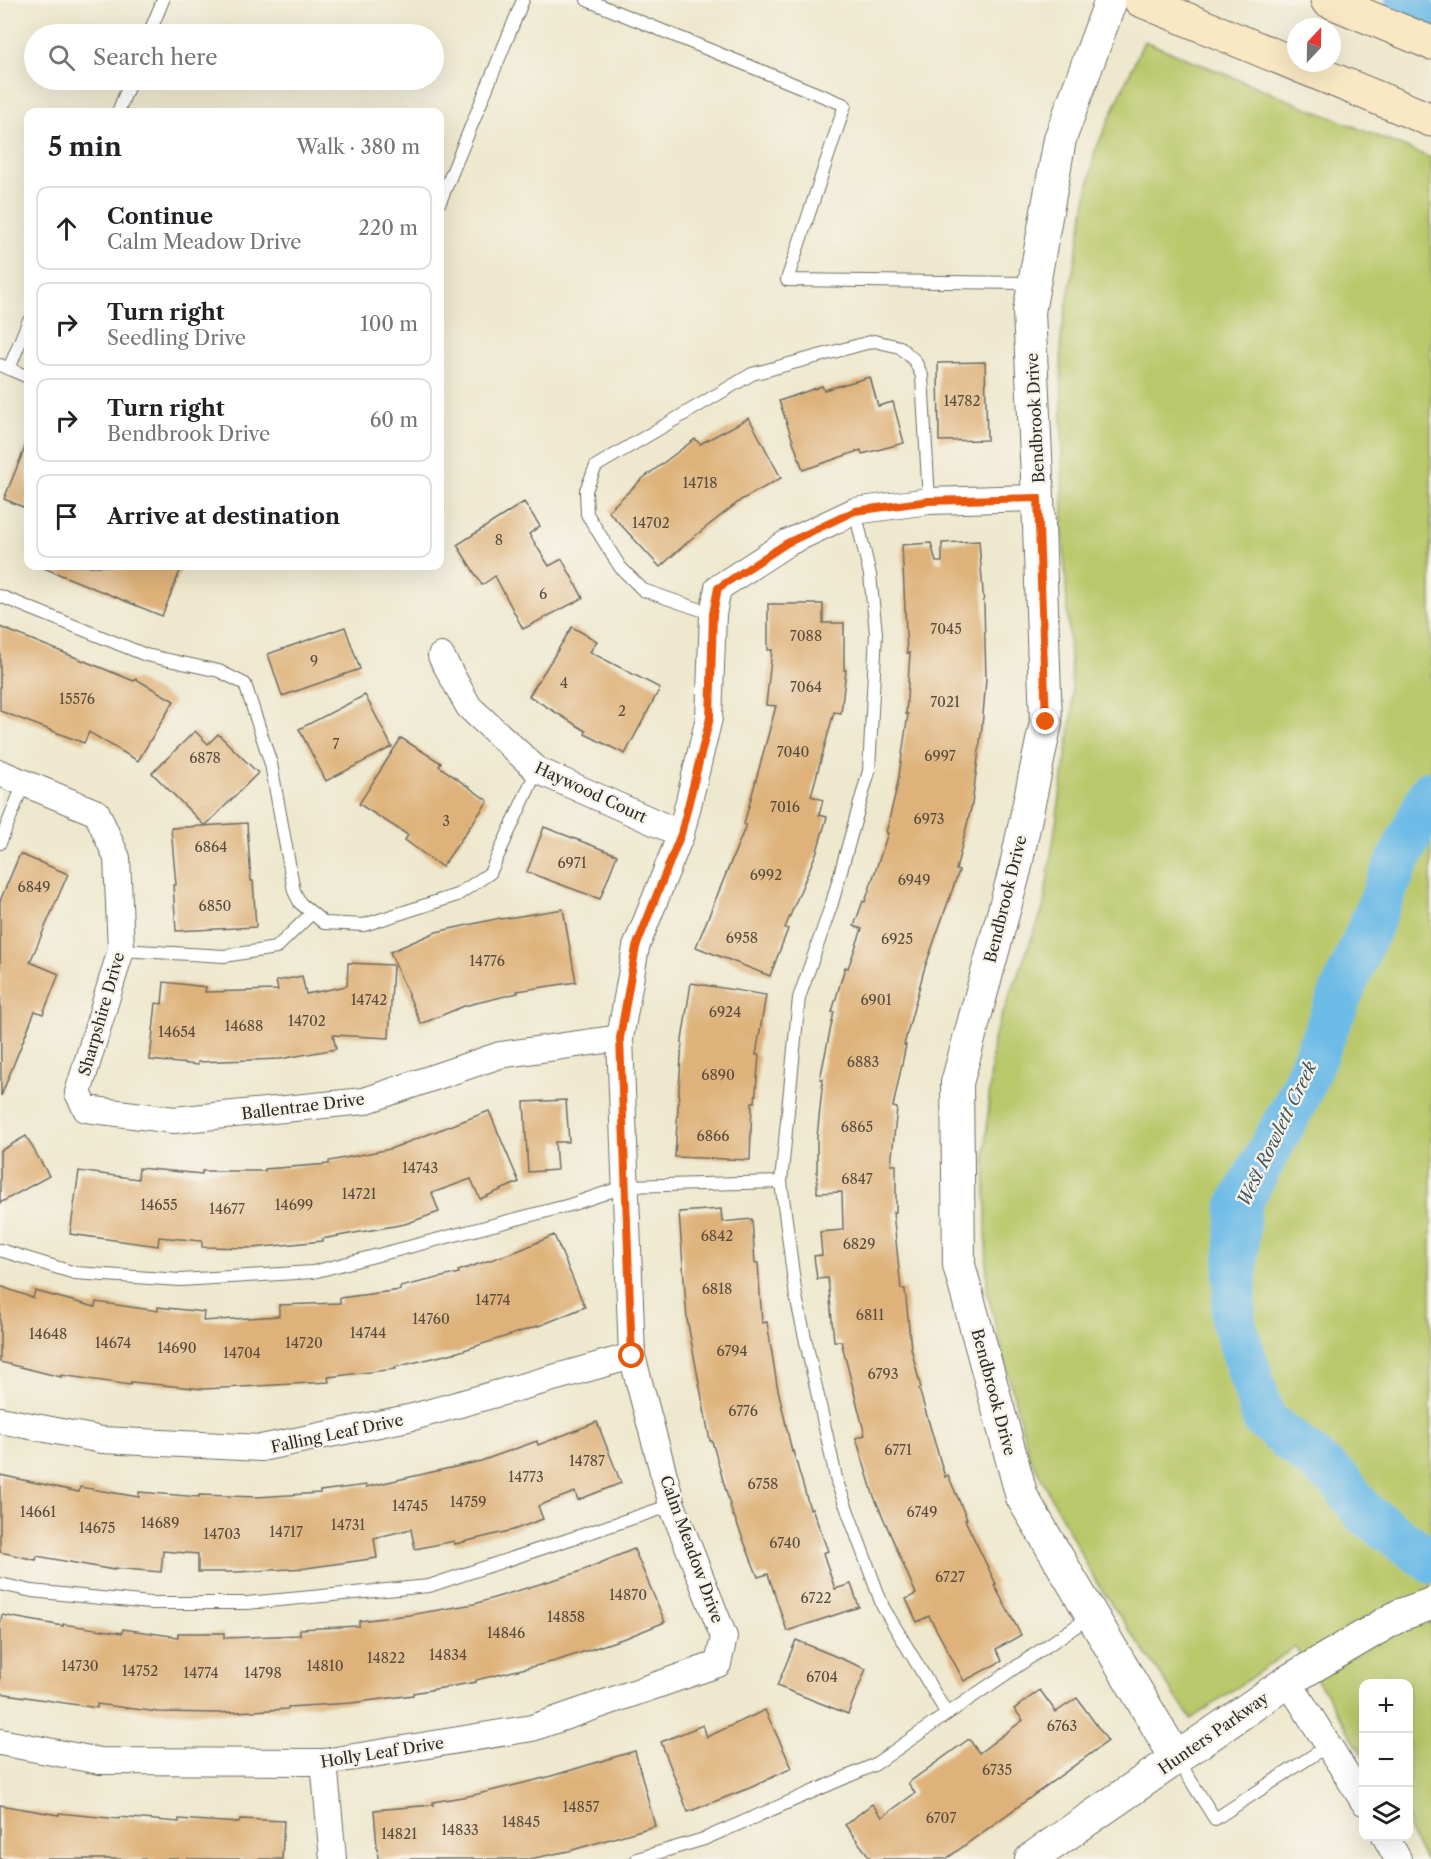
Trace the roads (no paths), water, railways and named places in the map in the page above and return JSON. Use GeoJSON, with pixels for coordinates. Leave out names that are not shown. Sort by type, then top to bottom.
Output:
{"type":"FeatureCollection","features":[{"type":"Feature","properties":{"kind":"main road"},"geometry":{"type":"LineString","coordinates":[[1140,0],[1431,120]]}},
{"type":"Feature","properties":{"kind":"main road"},"geometry":{"type":"LineString","coordinates":[[1337,4],[1431,43]]}},
{"type":"Feature","properties":{"kind":"street","name":"Bendbrook Drive"},"geometry":{"type":"LineString","coordinates":[[1112,0],[1060,139],[1029,312],[1046,722],[1015,870],[957,1083],[959,1265],[1022,1497],[1176,1758]]}},
{"type":"Feature","properties":{"kind":"street"},"geometry":{"type":"LineString","coordinates":[[855,511],[929,501],[1038,498]]}},
{"type":"Feature","properties":{"kind":"street","name":"Calm Meadow Drive"},"geometry":{"type":"LineString","coordinates":[[718,1664],[724,1637],[672,1505],[632,1356],[620,1038],[636,947],[681,834],[710,718],[713,614],[718,588],[787,543],[855,511]]}},
{"type":"Feature","properties":{"kind":"street","name":"Haywood Court"},"geometry":{"type":"LineString","coordinates":[[441,656],[469,707],[537,770],[681,834]]}},
{"type":"Feature","properties":{"kind":"street"},"geometry":{"type":"LineString","coordinates":[[0,773],[24,783]]}},
{"type":"Feature","properties":{"kind":"street","name":"Sharpshire Drive"},"geometry":{"type":"LineString","coordinates":[[24,783],[97,813],[117,858],[121,950],[78,1094],[86,1109]]}},
{"type":"Feature","properties":{"kind":"street","name":"Ballentrae Drive"},"geometry":{"type":"LineString","coordinates":[[86,1109],[174,1120],[364,1101],[500,1055],[620,1038]]}},
{"type":"Feature","properties":{"kind":"street","name":"Falling Leaf Drive"},"geometry":{"type":"LineString","coordinates":[[0,1420],[102,1440],[261,1448],[413,1417],[632,1356]]}},
{"type":"Feature","properties":{"kind":"street","name":"Hunters Parkway"},"geometry":{"type":"LineString","coordinates":[[1031,1859],[1288,1681],[1400,1615],[1431,1604]]}},
{"type":"Feature","properties":{"kind":"street","name":"Holly Leaf Drive"},"geometry":{"type":"LineString","coordinates":[[0,1742],[100,1761],[324,1762],[532,1728],[718,1664]]}},
{"type":"Feature","properties":{"kind":"street"},"geometry":{"type":"LineString","coordinates":[[1288,1681],[1359,1794]]}},
{"type":"Feature","properties":{"kind":"street"},"geometry":{"type":"LineString","coordinates":[[324,1762],[333,1859]]}},
{"type":"Feature","properties":{"kind":"street"},"geometry":{"type":"LineString","coordinates":[[1388,1841],[1398,1859]]}},
{"type":"Feature","properties":{"kind":"lane"},"geometry":{"type":"LineString","coordinates":[[153,24],[163,0]]}},
{"type":"Feature","properties":{"kind":"lane"},"geometry":{"type":"LineString","coordinates":[[444,192],[523,0]]}},
{"type":"Feature","properties":{"kind":"lane"},"geometry":{"type":"LineString","coordinates":[[587,0],[845,105],[787,280],[1034,283]]}},
{"type":"Feature","properties":{"kind":"lane"},"geometry":{"type":"LineString","coordinates":[[120,108],[127,90]]}},
{"type":"Feature","properties":{"kind":"lane"},"geometry":{"type":"LineString","coordinates":[[24,330],[4,367],[24,374]]}},
{"type":"Feature","properties":{"kind":"lane"},"geometry":{"type":"LineString","coordinates":[[713,614],[643,590],[620,567],[587,514],[586,490],[596,466],[752,374],[874,341],[900,348],[915,361],[922,376],[929,501]]}},
{"type":"Feature","properties":{"kind":"lane"},"geometry":{"type":"LineString","coordinates":[[855,511],[870,574],[876,633],[869,771],[832,903],[799,998],[781,1182],[796,1297],[837,1482],[883,1606],[947,1714]]}},
{"type":"Feature","properties":{"kind":"lane"},"geometry":{"type":"LineString","coordinates":[[0,596],[146,655],[219,671],[245,684],[271,764],[294,891],[300,903],[324,923],[364,925],[457,895],[490,873],[537,770]]}},
{"type":"Feature","properties":{"kind":"lane"},"geometry":{"type":"LineString","coordinates":[[0,843],[24,783]]}},
{"type":"Feature","properties":{"kind":"lane"},"geometry":{"type":"LineString","coordinates":[[121,950],[224,956],[276,948],[312,913]]}},
{"type":"Feature","properties":{"kind":"lane"},"geometry":{"type":"LineString","coordinates":[[0,1250],[75,1273],[168,1280],[313,1272],[570,1205],[626,1186],[781,1182]]}},
{"type":"Feature","properties":{"kind":"lane"},"geometry":{"type":"LineString","coordinates":[[0,1584],[32,1591],[160,1603],[247,1603],[429,1586],[672,1505]]}},
{"type":"Feature","properties":{"kind":"lane"},"geometry":{"type":"LineString","coordinates":[[638,1859],[704,1839],[874,1765],[1091,1616]]}},
{"type":"Feature","properties":{"kind":"lane"},"geometry":{"type":"LineString","coordinates":[[1176,1758],[1215,1819],[1329,1745]]}},
{"type":"Feature","properties":{"kind":"waterway","name":"West Rowlett Creek"},"geometry":{"type":"LineString","coordinates":[[1407,0],[1431,40]]}},
{"type":"Feature","properties":{"kind":"waterway","name":"West Rowlett Creek"},"geometry":{"type":"LineString","coordinates":[[1431,792],[1387,885],[1296,1101],[1239,1205],[1233,1320],[1264,1419],[1341,1482],[1363,1512],[1431,1561]]}}]}
